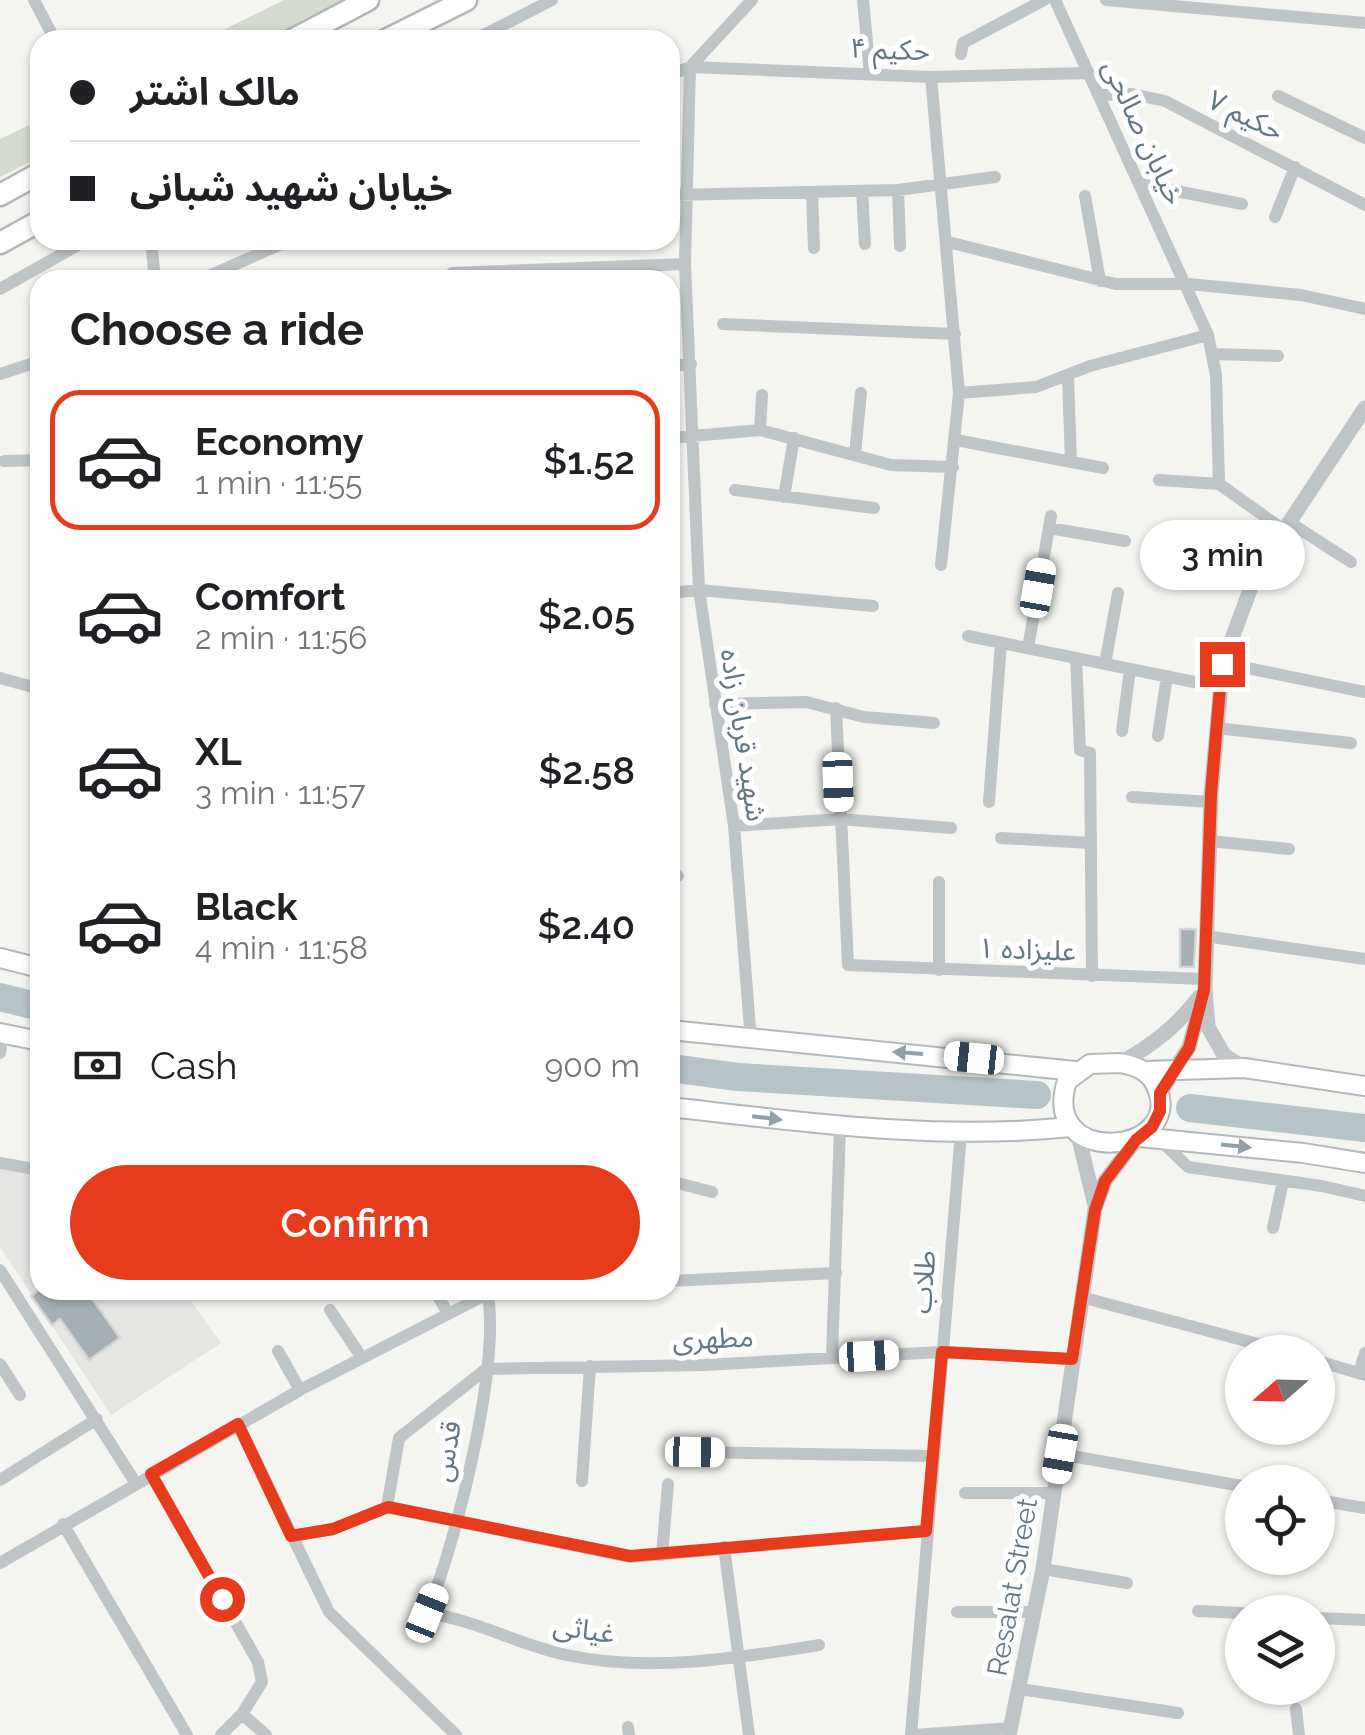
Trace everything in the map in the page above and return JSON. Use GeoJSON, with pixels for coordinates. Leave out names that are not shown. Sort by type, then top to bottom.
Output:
{"type":"FeatureCollection","features":[{"type":"Feature","properties":{"kind":"highway"},"geometry":{"type":"LineString","coordinates":[[311,30],[368,0]]}},
{"type":"Feature","properties":{"kind":"highway"},"geometry":{"type":"LineString","coordinates":[[427,30],[466,0]]}},
{"type":"Feature","properties":{"kind":"highway"},"geometry":{"type":"LineString","coordinates":[[0,195],[30,178]]}},
{"type":"Feature","properties":{"kind":"highway"},"geometry":{"type":"LineString","coordinates":[[0,244],[30,227]]}},
{"type":"Feature","properties":{"kind":"main road"},"geometry":{"type":"LineString","coordinates":[[0,958],[30,964]]}},
{"type":"Feature","properties":{"kind":"main road"},"geometry":{"type":"LineString","coordinates":[[680,1031],[751,1041],[945,1055],[1074,1071],[1090,1064],[1120,1062],[1145,1071],[1244,1068],[1365,1086]]}},
{"type":"Feature","properties":{"kind":"main road"},"geometry":{"type":"LineString","coordinates":[[1,1034],[30,1039]]}},
{"type":"Feature","properties":{"kind":"main road"},"geometry":{"type":"LineString","coordinates":[[1074,1071],[1064,1092],[1074,1129]]}},
{"type":"Feature","properties":{"kind":"main road"},"geometry":{"type":"LineString","coordinates":[[1137,1138],[1152,1127],[1160,1111],[1160,1093],[1145,1071]]}},
{"type":"Feature","properties":{"kind":"main road"},"geometry":{"type":"LineString","coordinates":[[680,1108],[840,1127],[962,1132],[1074,1129],[1105,1142],[1137,1138],[1303,1152],[1365,1163]]}},
{"type":"Feature","properties":{"kind":"street"},"geometry":{"type":"LineString","coordinates":[[34,0],[49,30]]}},
{"type":"Feature","properties":{"kind":"street"},"geometry":{"type":"LineString","coordinates":[[494,30],[552,0]]}},
{"type":"Feature","properties":{"kind":"street"},"geometry":{"type":"LineString","coordinates":[[680,72],[690,67],[752,0]]}},
{"type":"Feature","properties":{"kind":"street"},"geometry":{"type":"LineString","coordinates":[[863,0],[870,74]]}},
{"type":"Feature","properties":{"kind":"street"},"geometry":{"type":"LineString","coordinates":[[960,54],[963,43],[1044,0]]}},
{"type":"Feature","properties":{"kind":"street","name":"خیابان صالحی"},"geometry":{"type":"LineString","coordinates":[[1055,0],[1208,335],[1214,354],[1219,484]]}},
{"type":"Feature","properties":{"kind":"street"},"geometry":{"type":"LineString","coordinates":[[1106,0],[1365,23]]}},
{"type":"Feature","properties":{"kind":"street","name":"حکیم ۴"},"geometry":{"type":"LineString","coordinates":[[690,67],[931,77],[1089,73]]}},
{"type":"Feature","properties":{"kind":"street","name":"شهید قربان زاده"},"geometry":{"type":"LineString","coordinates":[[690,67],[686,264],[700,590],[734,826],[751,1041]]}},
{"type":"Feature","properties":{"kind":"street"},"geometry":{"type":"LineString","coordinates":[[931,77],[959,394],[941,565]]}},
{"type":"Feature","properties":{"kind":"street","name":"حکیم ۷"},"geometry":{"type":"LineString","coordinates":[[1100,95],[1132,94],[1165,100],[1365,204]]}},
{"type":"Feature","properties":{"kind":"street"},"geometry":{"type":"LineString","coordinates":[[1278,96],[1365,138]]}},
{"type":"Feature","properties":{"kind":"street"},"geometry":{"type":"LineString","coordinates":[[1275,218],[1295,167]]}},
{"type":"Feature","properties":{"kind":"street"},"geometry":{"type":"LineString","coordinates":[[680,194],[898,190],[994,177]]}},
{"type":"Feature","properties":{"kind":"street"},"geometry":{"type":"LineString","coordinates":[[1142,184],[1242,204]]}},
{"type":"Feature","properties":{"kind":"street"},"geometry":{"type":"LineString","coordinates":[[862,190],[865,244]]}},
{"type":"Feature","properties":{"kind":"street"},"geometry":{"type":"LineString","coordinates":[[898,190],[900,246]]}},
{"type":"Feature","properties":{"kind":"street"},"geometry":{"type":"LineString","coordinates":[[812,192],[814,248]]}},
{"type":"Feature","properties":{"kind":"street"},"geometry":{"type":"LineString","coordinates":[[1085,196],[1100,281]]}},
{"type":"Feature","properties":{"kind":"street"},"geometry":{"type":"LineString","coordinates":[[948,242],[1100,281],[1188,284],[1301,295],[1365,309]]}},
{"type":"Feature","properties":{"kind":"street"},"geometry":{"type":"LineString","coordinates":[[34,270],[69,250]]}},
{"type":"Feature","properties":{"kind":"street"},"geometry":{"type":"LineString","coordinates":[[222,270],[268,250]]}},
{"type":"Feature","properties":{"kind":"street"},"geometry":{"type":"LineString","coordinates":[[546,270],[686,264]]}},
{"type":"Feature","properties":{"kind":"street"},"geometry":{"type":"LineString","coordinates":[[0,289],[30,272]]}},
{"type":"Feature","properties":{"kind":"street"},"geometry":{"type":"LineString","coordinates":[[723,324],[954,334]]}},
{"type":"Feature","properties":{"kind":"street"},"geometry":{"type":"LineString","coordinates":[[959,394],[1036,387],[1090,366],[1208,335]]}},
{"type":"Feature","properties":{"kind":"street"},"geometry":{"type":"LineString","coordinates":[[1214,354],[1278,356]]}},
{"type":"Feature","properties":{"kind":"street"},"geometry":{"type":"LineString","coordinates":[[0,374],[30,364]]}},
{"type":"Feature","properties":{"kind":"street"},"geometry":{"type":"LineString","coordinates":[[680,365],[690,364]]}},
{"type":"Feature","properties":{"kind":"street"},"geometry":{"type":"LineString","coordinates":[[1068,376],[1071,462]]}},
{"type":"Feature","properties":{"kind":"street"},"geometry":{"type":"LineString","coordinates":[[855,454],[861,394]]}},
{"type":"Feature","properties":{"kind":"street"},"geometry":{"type":"LineString","coordinates":[[760,430],[762,395]]}},
{"type":"Feature","properties":{"kind":"street"},"geometry":{"type":"LineString","coordinates":[[1244,1068],[1224,1055],[1208,1028],[1204,984],[1211,802],[1222,664],[1245,596],[1286,526],[1365,408]]}},
{"type":"Feature","properties":{"kind":"street"},"geometry":{"type":"LineString","coordinates":[[680,437],[760,430],[891,465],[952,467]]}},
{"type":"Feature","properties":{"kind":"street"},"geometry":{"type":"LineString","coordinates":[[784,496],[794,438]]}},
{"type":"Feature","properties":{"kind":"street"},"geometry":{"type":"LineString","coordinates":[[956,440],[1103,468]]}},
{"type":"Feature","properties":{"kind":"street"},"geometry":{"type":"LineString","coordinates":[[4,461],[30,460]]}},
{"type":"Feature","properties":{"kind":"street"},"geometry":{"type":"LineString","coordinates":[[1159,480],[1219,484],[1351,562]]}},
{"type":"Feature","properties":{"kind":"street"},"geometry":{"type":"LineString","coordinates":[[735,490],[874,508]]}},
{"type":"Feature","properties":{"kind":"street"},"geometry":{"type":"LineString","coordinates":[[1028,648],[1050,522],[1125,541]]}},
{"type":"Feature","properties":{"kind":"street"},"geometry":{"type":"LineString","coordinates":[[680,592],[700,590],[873,606]]}},
{"type":"Feature","properties":{"kind":"street"},"geometry":{"type":"LineString","coordinates":[[1105,664],[1118,593]]}},
{"type":"Feature","properties":{"kind":"street"},"geometry":{"type":"LineString","coordinates":[[968,636],[1220,687]]}},
{"type":"Feature","properties":{"kind":"street"},"geometry":{"type":"LineString","coordinates":[[989,802],[1002,643]]}},
{"type":"Feature","properties":{"kind":"street"},"geometry":{"type":"LineString","coordinates":[[1076,658],[1080,750],[1090,754],[1092,976]]}},
{"type":"Feature","properties":{"kind":"street"},"geometry":{"type":"LineString","coordinates":[[1222,664],[1365,692]]}},
{"type":"Feature","properties":{"kind":"street"},"geometry":{"type":"LineString","coordinates":[[1122,731],[1130,669]]}},
{"type":"Feature","properties":{"kind":"street"},"geometry":{"type":"LineString","coordinates":[[1158,736],[1167,676]]}},
{"type":"Feature","properties":{"kind":"street"},"geometry":{"type":"LineString","coordinates":[[0,678],[30,687]]}},
{"type":"Feature","properties":{"kind":"street"},"geometry":{"type":"LineString","coordinates":[[714,704],[806,702],[864,717],[934,723]]}},
{"type":"Feature","properties":{"kind":"street"},"geometry":{"type":"LineString","coordinates":[[836,708],[840,820]]}},
{"type":"Feature","properties":{"kind":"street"},"geometry":{"type":"LineString","coordinates":[[1216,728],[1351,744]]}},
{"type":"Feature","properties":{"kind":"street"},"geometry":{"type":"LineString","coordinates":[[1132,797],[1211,802]]}},
{"type":"Feature","properties":{"kind":"street"},"geometry":{"type":"LineString","coordinates":[[734,826],[840,820],[950,828]]}},
{"type":"Feature","properties":{"kind":"street","name":"علیزاده ۱"},"geometry":{"type":"LineString","coordinates":[[840,820],[848,965],[1204,984]]}},
{"type":"Feature","properties":{"kind":"street"},"geometry":{"type":"LineString","coordinates":[[1001,838],[1091,843]]}},
{"type":"Feature","properties":{"kind":"street"},"geometry":{"type":"LineString","coordinates":[[1209,841],[1289,849]]}},
{"type":"Feature","properties":{"kind":"street"},"geometry":{"type":"LineString","coordinates":[[939,882],[939,970]]}},
{"type":"Feature","properties":{"kind":"street"},"geometry":{"type":"LineString","coordinates":[[1205,936],[1365,959]]}},
{"type":"Feature","properties":{"kind":"street"},"geometry":{"type":"LineString","coordinates":[[1120,1062],[1150,1047],[1181,1020],[1204,984]]}},
{"type":"Feature","properties":{"kind":"street"},"geometry":{"type":"LineString","coordinates":[[1160,1093],[1189,1048],[1204,984]]}},
{"type":"Feature","properties":{"kind":"street"},"geometry":{"type":"LineString","coordinates":[[0,1054],[1,1034]]}},
{"type":"Feature","properties":{"kind":"street"},"geometry":{"type":"LineString","coordinates":[[832,1358],[840,1127]]}},
{"type":"Feature","properties":{"kind":"street"},"geometry":{"type":"LineString","coordinates":[[1074,1129],[1095,1210]]}},
{"type":"Feature","properties":{"kind":"street","name":"طلاب"},"geometry":{"type":"LineString","coordinates":[[913,1735],[932,1456],[962,1132]]}},
{"type":"Feature","properties":{"kind":"street"},"geometry":{"type":"LineString","coordinates":[[1095,1210],[1105,1181],[1137,1138]]}},
{"type":"Feature","properties":{"kind":"street"},"geometry":{"type":"LineString","coordinates":[[1160,1140],[1188,1167],[1365,1196]]}},
{"type":"Feature","properties":{"kind":"street"},"geometry":{"type":"LineString","coordinates":[[0,1163],[30,1168]]}},
{"type":"Feature","properties":{"kind":"street"},"geometry":{"type":"LineString","coordinates":[[1273,1228],[1283,1181]]}},
{"type":"Feature","properties":{"kind":"street"},"geometry":{"type":"LineString","coordinates":[[680,1184],[712,1192]]}},
{"type":"Feature","properties":{"kind":"street","name":"Resalat Street"},"geometry":{"type":"LineString","coordinates":[[1010,1731],[1044,1569],[1095,1210]]}},
{"type":"Feature","properties":{"kind":"street"},"geometry":{"type":"LineString","coordinates":[[0,1270],[135,1482]]}},
{"type":"Feature","properties":{"kind":"street"},"geometry":{"type":"LineString","coordinates":[[680,1280],[836,1272]]}},
{"type":"Feature","properties":{"kind":"street"},"geometry":{"type":"LineString","coordinates":[[1081,1296],[1225,1335]]}},
{"type":"Feature","properties":{"kind":"street"},"geometry":{"type":"LineString","coordinates":[[440,1300],[448,1313]]}},
{"type":"Feature","properties":{"kind":"street"},"geometry":{"type":"LineString","coordinates":[[0,1563],[238,1424],[473,1300]]}},
{"type":"Feature","properties":{"kind":"street","name":"قدس"},"geometry":{"type":"LineString","coordinates":[[427,1613],[458,1522],[486,1369],[490,1300]]}},
{"type":"Feature","properties":{"kind":"street"},"geometry":{"type":"LineString","coordinates":[[330,1310],[362,1358]]}},
{"type":"Feature","properties":{"kind":"street"},"geometry":{"type":"LineString","coordinates":[[278,1351],[300,1390]]}},
{"type":"Feature","properties":{"kind":"street","name":"مطهری"},"geometry":{"type":"LineString","coordinates":[[486,1369],[942,1352],[1072,1359]]}},
{"type":"Feature","properties":{"kind":"street"},"geometry":{"type":"LineString","coordinates":[[1335,1366],[1362,1374],[1365,1353]]}},
{"type":"Feature","properties":{"kind":"street"},"geometry":{"type":"LineString","coordinates":[[0,1364],[20,1395]]}},
{"type":"Feature","properties":{"kind":"street"},"geometry":{"type":"LineString","coordinates":[[582,1480],[590,1366]]}},
{"type":"Feature","properties":{"kind":"street"},"geometry":{"type":"LineString","coordinates":[[388,1507],[399,1438],[486,1369]]}},
{"type":"Feature","properties":{"kind":"street"},"geometry":{"type":"LineString","coordinates":[[0,1480],[96,1418]]}},
{"type":"Feature","properties":{"kind":"street"},"geometry":{"type":"LineString","coordinates":[[238,1424],[329,1612],[456,1735]]}},
{"type":"Feature","properties":{"kind":"street"},"geometry":{"type":"LineString","coordinates":[[695,1452],[932,1456]]}},
{"type":"Feature","properties":{"kind":"street"},"geometry":{"type":"LineString","coordinates":[[1060,1454],[1225,1483]]}},
{"type":"Feature","properties":{"kind":"street"},"geometry":{"type":"LineString","coordinates":[[151,1474],[258,1662],[262,1682],[242,1714],[221,1735]]}},
{"type":"Feature","properties":{"kind":"street"},"geometry":{"type":"LineString","coordinates":[[662,1554],[668,1484]]}},
{"type":"Feature","properties":{"kind":"street"},"geometry":{"type":"LineString","coordinates":[[966,1493],[1054,1493]]}},
{"type":"Feature","properties":{"kind":"street"},"geometry":{"type":"LineString","coordinates":[[1335,1503],[1365,1508]]}},
{"type":"Feature","properties":{"kind":"street"},"geometry":{"type":"LineString","coordinates":[[291,1536],[333,1529],[388,1507],[616,1556],[926,1531]]}},
{"type":"Feature","properties":{"kind":"street"},"geometry":{"type":"LineString","coordinates":[[63,1524],[187,1735]]}},
{"type":"Feature","properties":{"kind":"street"},"geometry":{"type":"LineString","coordinates":[[724,1547],[748,1735]]}},
{"type":"Feature","properties":{"kind":"street"},"geometry":{"type":"LineString","coordinates":[[1044,1569],[1127,1582]]}},
{"type":"Feature","properties":{"kind":"street"},"geometry":{"type":"LineString","coordinates":[[1198,1611],[1225,1612]]}},
{"type":"Feature","properties":{"kind":"street"},"geometry":{"type":"LineString","coordinates":[[957,1612],[1035,1612]]}},
{"type":"Feature","properties":{"kind":"street","name":"غیاثی"},"geometry":{"type":"LineString","coordinates":[[427,1613],[587,1659],[740,1658],[820,1645]]}},
{"type":"Feature","properties":{"kind":"street"},"geometry":{"type":"LineString","coordinates":[[1335,1619],[1365,1620]]}},
{"type":"Feature","properties":{"kind":"street"},"geometry":{"type":"LineString","coordinates":[[1020,1688],[1178,1713]]}},
{"type":"Feature","properties":{"kind":"street"},"geometry":{"type":"LineString","coordinates":[[1296,1709],[1299,1735]]}},
{"type":"Feature","properties":{"kind":"street"},"geometry":{"type":"LineString","coordinates":[[242,1714],[266,1735]]}},
{"type":"Feature","properties":{"kind":"street"},"geometry":{"type":"LineString","coordinates":[[913,1735],[1010,1731]]}},
{"type":"Feature","properties":{"kind":"shaded area"},"geometry":{"type":"Polygon","coordinates":[[[284,0],[342,0],[285,30],[223,30],[284,0]]]}},
{"type":"Feature","properties":{"kind":"shaded area"},"geometry":{"type":"Polygon","coordinates":[[[30,125],[30,162],[0,177],[0,139],[30,125]]]}},
{"type":"Feature","properties":{"kind":"shaded area"},"geometry":{"type":"Polygon","coordinates":[[[0,1163],[30,1168],[30,1292],[0,1247],[0,1163]]]}},
{"type":"Feature","properties":{"kind":"shaded area"},"geometry":{"type":"Polygon","coordinates":[[[35,1300],[190,1300],[221,1343],[111,1415],[35,1300]]]}},
{"type":"Feature","properties":{"kind":"building"},"geometry":{"type":"Polygon","coordinates":[[[1180,929],[1196,929],[1194,967],[1180,967],[1180,929]]]}},
{"type":"Feature","properties":{"kind":"building"},"geometry":{"type":"Polygon","coordinates":[[[34,1300],[93,1300],[120,1338],[89,1360],[60,1319],[52,1325],[34,1300]]]}},
{"type":"Feature","properties":{"kind":"waterway"},"geometry":{"type":"LineString","coordinates":[[0,997],[30,1004]]}},
{"type":"Feature","properties":{"kind":"waterway"},"geometry":{"type":"LineString","coordinates":[[680,1069],[738,1077],[1037,1095]]}},
{"type":"Feature","properties":{"kind":"waterway"},"geometry":{"type":"LineString","coordinates":[[1190,1108],[1365,1128]]}},
{"type":"Feature","properties":{"kind":"route"},"geometry":{"type":"LineString","coordinates":[[222,1599],[151,1474],[238,1424],[291,1536],[333,1529],[388,1507],[616,1556],[926,1531],[942,1352],[1072,1359],[1095,1210],[1105,1181],[1136,1140],[1152,1127],[1160,1111],[1160,1093],[1189,1048],[1204,990],[1211,794],[1222,664]]}}]}
